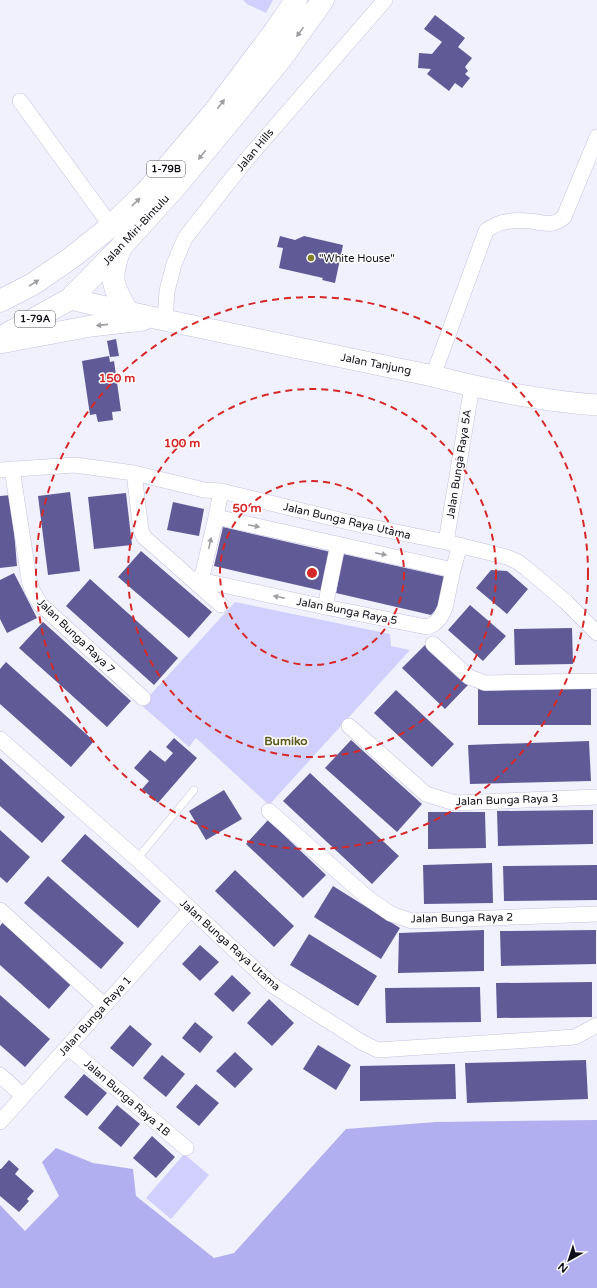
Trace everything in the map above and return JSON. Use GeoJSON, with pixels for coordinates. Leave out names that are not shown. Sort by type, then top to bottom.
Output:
{"type":"FeatureCollection","features":[{"type":"Feature","properties":{"kind":"highway","name":"Jalan Miri-Bintulu"},"geometry":{"type":"LineString","coordinates":[[0,301],[33,284],[71,258],[111,226],[146,192],[214,112],[275,31],[296,0]]}},
{"type":"Feature","properties":{"kind":"highway","name":"Jalan Miri-Bintulu"},"geometry":{"type":"LineString","coordinates":[[0,338],[70,299],[120,248],[177,185],[270,72],[323,0]]}},
{"type":"Feature","properties":{"kind":"highway"},"geometry":{"type":"LineString","coordinates":[[120,248],[114,267],[113,280],[117,295],[127,311]]}},
{"type":"Feature","properties":{"kind":"highway"},"geometry":{"type":"LineString","coordinates":[[0,305],[70,299]]}},
{"type":"Feature","properties":{"kind":"street","name":"Jalan Hills"},"geometry":{"type":"LineString","coordinates":[[160,319],[174,264],[185,238],[252,153],[385,0]]}},
{"type":"Feature","properties":{"kind":"street"},"geometry":{"type":"LineString","coordinates":[[20,101],[111,226]]}},
{"type":"Feature","properties":{"kind":"street"},"geometry":{"type":"LineString","coordinates":[[433,376],[486,231],[508,220],[523,219],[542,223],[555,223],[564,217],[597,137]]}},
{"type":"Feature","properties":{"kind":"street","name":"Jalan Tanjung"},"geometry":{"type":"LineString","coordinates":[[70,299],[433,376],[472,386],[561,403],[597,405]]}},
{"type":"Feature","properties":{"kind":"street","name":"Jalan Tanjung"},"geometry":{"type":"LineString","coordinates":[[0,343],[91,326],[160,319]]}},
{"type":"Feature","properties":{"kind":"street","name":"Jalan Bunga Raya 5A"},"geometry":{"type":"LineString","coordinates":[[453,543],[472,386]]}},
{"type":"Feature","properties":{"kind":"street","name":"Jalan Bunga Raya Utama"},"geometry":{"type":"LineString","coordinates":[[6,470],[75,465],[134,474],[204,490],[221,491],[352,523],[453,543],[507,557],[518,562],[566,602],[597,633]]}},
{"type":"Feature","properties":{"kind":"street","name":"Jalan Bunga Raya 7"},"geometry":{"type":"LineString","coordinates":[[6,470],[29,579],[32,590],[40,604],[143,698]]}},
{"type":"Feature","properties":{"kind":"street"},"geometry":{"type":"LineString","coordinates":[[134,474],[141,531],[144,537],[196,580],[221,606]]}},
{"type":"Feature","properties":{"kind":"street"},"geometry":{"type":"LineString","coordinates":[[196,580],[216,517],[221,491]]}},
{"type":"Feature","properties":{"kind":"street"},"geometry":{"type":"LineString","coordinates":[[216,517],[453,570]]}},
{"type":"Feature","properties":{"kind":"street","name":"Jalan Bunga Raya 5"},"geometry":{"type":"LineString","coordinates":[[196,580],[427,627],[434,624],[440,618],[445,608],[453,570],[453,543]]}},
{"type":"Feature","properties":{"kind":"street"},"geometry":{"type":"LineString","coordinates":[[325,607],[338,544]]}},
{"type":"Feature","properties":{"kind":"street"},"geometry":{"type":"LineString","coordinates":[[433,644],[469,677],[485,684],[597,681]]}},
{"type":"Feature","properties":{"kind":"street","name":"Jalan Bunga Raya 3"},"geometry":{"type":"LineString","coordinates":[[349,726],[426,794],[455,804],[597,797]]}},
{"type":"Feature","properties":{"kind":"street","name":"Jalan Bunga Raya Utama"},"geometry":{"type":"LineString","coordinates":[[0,739],[137,859],[272,985],[344,1032],[378,1050],[575,1037],[597,1025]]}},
{"type":"Feature","properties":{"kind":"street","name":"Jalan Bunga Raya 2"},"geometry":{"type":"LineString","coordinates":[[269,811],[369,899],[391,914],[412,921],[597,914]]}},
{"type":"Feature","properties":{"kind":"street"},"geometry":{"type":"LineString","coordinates":[[0,910],[104,1005]]}},
{"type":"Feature","properties":{"kind":"street","name":"Jalan Bunga Raya 1"},"geometry":{"type":"LineString","coordinates":[[0,1122],[190,910]]}},
{"type":"Feature","properties":{"kind":"street","name":"Jalan Bunga Raya 1B"},"geometry":{"type":"LineString","coordinates":[[68,1047],[186,1148]]}},
{"type":"Feature","properties":{"kind":"street"},"geometry":{"type":"LineString","coordinates":[[0,1075],[23,1096]]}},
{"type":"Feature","properties":{"kind":"lane"},"geometry":{"type":"LineString","coordinates":[[137,859],[194,790]]}},
{"type":"Feature","properties":{"kind":"shaded area"},"geometry":{"type":"Polygon","coordinates":[[[243,0],[273,0],[266,13],[247,4],[243,0]]]}},
{"type":"Feature","properties":{"kind":"shaded area"},"geometry":{"type":"Polygon","coordinates":[[[235,602],[390,634],[391,646],[410,650],[269,805],[196,738],[189,747],[141,705],[235,602]]]}},
{"type":"Feature","properties":{"kind":"shaded area"},"geometry":{"type":"Polygon","coordinates":[[[597,1120],[597,1288],[0,1288],[0,1205],[25,1231],[59,1196],[42,1162],[56,1148],[93,1163],[133,1169],[136,1196],[214,1258],[234,1253],[346,1129],[436,1122],[597,1120]]]}},
{"type":"Feature","properties":{"kind":"shaded area"},"geometry":{"type":"Polygon","coordinates":[[[184,1154],[209,1175],[171,1219],[146,1198],[184,1154]]]}},
{"type":"Feature","properties":{"kind":"building"},"geometry":{"type":"Polygon","coordinates":[[[435,15],[465,38],[458,47],[472,58],[465,67],[468,71],[465,74],[470,78],[462,88],[455,83],[449,91],[427,74],[431,69],[418,68],[419,53],[432,54],[442,42],[424,29],[435,15]]]}},
{"type":"Feature","properties":{"kind":"building","name":"\"White House\""},"geometry":{"type":"Polygon","coordinates":[[[280,236],[295,240],[304,236],[343,245],[335,283],[322,280],[323,278],[279,268],[283,248],[277,247],[280,236]]]}},
{"type":"Feature","properties":{"kind":"building"},"geometry":{"type":"Polygon","coordinates":[[[116,339],[119,356],[110,357],[107,341],[116,339]]]}},
{"type":"Feature","properties":{"kind":"building"},"geometry":{"type":"Polygon","coordinates":[[[109,356],[110,362],[114,361],[121,411],[112,412],[113,420],[98,422],[96,414],[90,415],[82,361],[109,356]]]}},
{"type":"Feature","properties":{"kind":"building"},"geometry":{"type":"Polygon","coordinates":[[[70,492],[80,571],[48,575],[38,496],[70,492]]]}},
{"type":"Feature","properties":{"kind":"building"},"geometry":{"type":"Polygon","coordinates":[[[126,493],[132,545],[94,549],[88,497],[126,493]]]}},
{"type":"Feature","properties":{"kind":"building"},"geometry":{"type":"Polygon","coordinates":[[[11,495],[17,566],[0,568],[0,496],[11,495]]]}},
{"type":"Feature","properties":{"kind":"building"},"geometry":{"type":"Polygon","coordinates":[[[173,502],[204,509],[199,536],[167,530],[173,502]]]}},
{"type":"Feature","properties":{"kind":"building"},"geometry":{"type":"Polygon","coordinates":[[[223,527],[331,552],[323,591],[214,566],[223,527]]]}},
{"type":"Feature","properties":{"kind":"building"},"geometry":{"type":"Polygon","coordinates":[[[141,551],[212,612],[189,638],[118,577],[141,551]]]}},
{"type":"Feature","properties":{"kind":"building"},"geometry":{"type":"Polygon","coordinates":[[[343,554],[446,577],[442,603],[431,615],[336,593],[343,554]]]}},
{"type":"Feature","properties":{"kind":"building"},"geometry":{"type":"Polygon","coordinates":[[[491,570],[507,571],[528,589],[507,614],[476,588],[491,570]]]}},
{"type":"Feature","properties":{"kind":"building"},"geometry":{"type":"Polygon","coordinates":[[[14,573],[37,618],[7,633],[0,619],[0,580],[14,573]]]}},
{"type":"Feature","properties":{"kind":"building"},"geometry":{"type":"Polygon","coordinates":[[[90,579],[178,658],[154,685],[66,606],[90,579]]]}},
{"type":"Feature","properties":{"kind":"building"},"geometry":{"type":"Polygon","coordinates":[[[470,605],[506,636],[483,661],[448,630],[470,605]]]}},
{"type":"Feature","properties":{"kind":"building"},"geometry":{"type":"Polygon","coordinates":[[[43,622],[131,701],[107,727],[19,648],[43,622]]]}},
{"type":"Feature","properties":{"kind":"building"},"geometry":{"type":"Polygon","coordinates":[[[572,628],[573,664],[515,665],[514,629],[572,628]]]}},
{"type":"Feature","properties":{"kind":"building"},"geometry":{"type":"Polygon","coordinates":[[[425,645],[468,685],[445,709],[402,668],[425,645]]]}},
{"type":"Feature","properties":{"kind":"building"},"geometry":{"type":"Polygon","coordinates":[[[6,662],[94,741],[71,767],[0,704],[0,669],[6,662]]]}},
{"type":"Feature","properties":{"kind":"building"},"geometry":{"type":"Polygon","coordinates":[[[478,686],[591,686],[591,725],[478,725],[478,686]]]}},
{"type":"Feature","properties":{"kind":"building"},"geometry":{"type":"Polygon","coordinates":[[[396,690],[454,744],[432,767],[374,713],[396,690]]]}},
{"type":"Feature","properties":{"kind":"building"},"geometry":{"type":"Polygon","coordinates":[[[174,738],[197,758],[158,803],[142,789],[149,781],[134,768],[150,750],[165,762],[173,753],[166,747],[174,738]]]}},
{"type":"Feature","properties":{"kind":"building"},"geometry":{"type":"Polygon","coordinates":[[[351,740],[422,804],[397,832],[325,768],[351,740]]]}},
{"type":"Feature","properties":{"kind":"building"},"geometry":{"type":"Polygon","coordinates":[[[589,741],[591,781],[470,784],[468,745],[589,741]]]}},
{"type":"Feature","properties":{"kind":"building"},"geometry":{"type":"Polygon","coordinates":[[[0,758],[65,817],[42,843],[0,806],[0,758]]]}},
{"type":"Feature","properties":{"kind":"building"},"geometry":{"type":"Polygon","coordinates":[[[310,773],[399,856],[372,884],[283,801],[310,773]]]}},
{"type":"Feature","properties":{"kind":"building"},"geometry":{"type":"Polygon","coordinates":[[[224,790],[242,819],[206,840],[189,811],[224,790]]]}},
{"type":"Feature","properties":{"kind":"building"},"geometry":{"type":"Polygon","coordinates":[[[593,810],[593,844],[498,846],[497,811],[593,810]]]}},
{"type":"Feature","properties":{"kind":"building"},"geometry":{"type":"Polygon","coordinates":[[[428,812],[485,812],[486,848],[428,849],[428,812]]]}},
{"type":"Feature","properties":{"kind":"building"},"geometry":{"type":"Polygon","coordinates":[[[268,820],[326,875],[303,898],[246,844],[268,820]]]}},
{"type":"Feature","properties":{"kind":"building"},"geometry":{"type":"Polygon","coordinates":[[[0,830],[30,857],[7,883],[0,877],[0,830]]]}},
{"type":"Feature","properties":{"kind":"building"},"geometry":{"type":"Polygon","coordinates":[[[85,834],[161,901],[138,928],[61,861],[85,834]]]}},
{"type":"Feature","properties":{"kind":"building"},"geometry":{"type":"Polygon","coordinates":[[[492,863],[493,903],[424,904],[423,865],[492,863]]]}},
{"type":"Feature","properties":{"kind":"building"},"geometry":{"type":"Polygon","coordinates":[[[597,865],[597,900],[504,901],[503,866],[597,865]]]}},
{"type":"Feature","properties":{"kind":"building"},"geometry":{"type":"Polygon","coordinates":[[[235,870],[294,926],[274,947],[215,891],[235,870]]]}},
{"type":"Feature","properties":{"kind":"building"},"geometry":{"type":"Polygon","coordinates":[[[48,876],[124,943],[101,969],[24,903],[48,876]]]}},
{"type":"Feature","properties":{"kind":"building"},"geometry":{"type":"Polygon","coordinates":[[[333,886],[400,928],[381,959],[314,917],[333,886]]]}},
{"type":"Feature","properties":{"kind":"building"},"geometry":{"type":"Polygon","coordinates":[[[3,922],[72,983],[49,1009],[0,965],[0,926],[3,922]]]}},
{"type":"Feature","properties":{"kind":"building"},"geometry":{"type":"Polygon","coordinates":[[[484,930],[484,971],[398,973],[399,933],[484,930]]]}},
{"type":"Feature","properties":{"kind":"building"},"geometry":{"type":"Polygon","coordinates":[[[596,930],[596,964],[501,966],[500,931],[596,930]]]}},
{"type":"Feature","properties":{"kind":"building"},"geometry":{"type":"Polygon","coordinates":[[[309,934],[377,976],[358,1006],[290,965],[309,934]]]}},
{"type":"Feature","properties":{"kind":"building"},"geometry":{"type":"Polygon","coordinates":[[[200,945],[219,962],[200,981],[182,964],[200,945]]]}},
{"type":"Feature","properties":{"kind":"building"},"geometry":{"type":"Polygon","coordinates":[[[232,975],[251,993],[233,1012],[214,994],[232,975]]]}},
{"type":"Feature","properties":{"kind":"building"},"geometry":{"type":"Polygon","coordinates":[[[592,982],[592,1017],[497,1018],[496,983],[592,982]]]}},
{"type":"Feature","properties":{"kind":"building"},"geometry":{"type":"Polygon","coordinates":[[[480,987],[481,1022],[386,1023],[385,988],[480,987]]]}},
{"type":"Feature","properties":{"kind":"building"},"geometry":{"type":"Polygon","coordinates":[[[0,995],[50,1039],[25,1067],[0,1045],[0,995]]]}},
{"type":"Feature","properties":{"kind":"building"},"geometry":{"type":"Polygon","coordinates":[[[269,999],[294,1023],[272,1046],[247,1023],[269,999]]]}},
{"type":"Feature","properties":{"kind":"building"},"geometry":{"type":"Polygon","coordinates":[[[195,1022],[213,1037],[200,1053],[182,1038],[195,1022]]]}},
{"type":"Feature","properties":{"kind":"building"},"geometry":{"type":"Polygon","coordinates":[[[130,1025],[152,1044],[133,1067],[110,1048],[130,1025]]]}},
{"type":"Feature","properties":{"kind":"building"},"geometry":{"type":"Polygon","coordinates":[[[318,1045],[351,1065],[336,1090],[303,1069],[318,1045]]]}},
{"type":"Feature","properties":{"kind":"building"},"geometry":{"type":"Polygon","coordinates":[[[235,1052],[253,1069],[235,1088],[216,1071],[235,1052]]]}},
{"type":"Feature","properties":{"kind":"building"},"geometry":{"type":"Polygon","coordinates":[[[162,1055],[185,1074],[166,1097],[143,1078],[162,1055]]]}},
{"type":"Feature","properties":{"kind":"building"},"geometry":{"type":"Polygon","coordinates":[[[586,1060],[588,1099],[467,1103],[465,1063],[586,1060]]]}},
{"type":"Feature","properties":{"kind":"building"},"geometry":{"type":"Polygon","coordinates":[[[455,1064],[456,1099],[360,1101],[360,1066],[455,1064]]]}},
{"type":"Feature","properties":{"kind":"building"},"geometry":{"type":"Polygon","coordinates":[[[84,1074],[107,1093],[87,1116],[64,1097],[84,1074]]]}},
{"type":"Feature","properties":{"kind":"building"},"geometry":{"type":"Polygon","coordinates":[[[196,1084],[219,1103],[199,1126],[176,1107],[196,1084]]]}},
{"type":"Feature","properties":{"kind":"building"},"geometry":{"type":"Polygon","coordinates":[[[117,1105],[140,1124],[121,1147],[98,1128],[117,1105]]]}},
{"type":"Feature","properties":{"kind":"building"},"geometry":{"type":"Polygon","coordinates":[[[152,1136],[175,1157],[156,1178],[133,1158],[152,1136]]]}},
{"type":"Feature","properties":{"kind":"building"},"geometry":{"type":"Polygon","coordinates":[[[9,1160],[19,1169],[15,1174],[34,1191],[27,1199],[29,1201],[19,1212],[0,1196],[0,1169],[9,1160]]]}},
{"type":"Feature","properties":{"kind":"place","name":"\"White House\""},"geometry":{"type":"Point","coordinates":[311,258]}},
{"type":"Feature","properties":{"kind":"district","name":"Bumiko"},"geometry":{"type":"Point","coordinates":[286,741]}}]}
